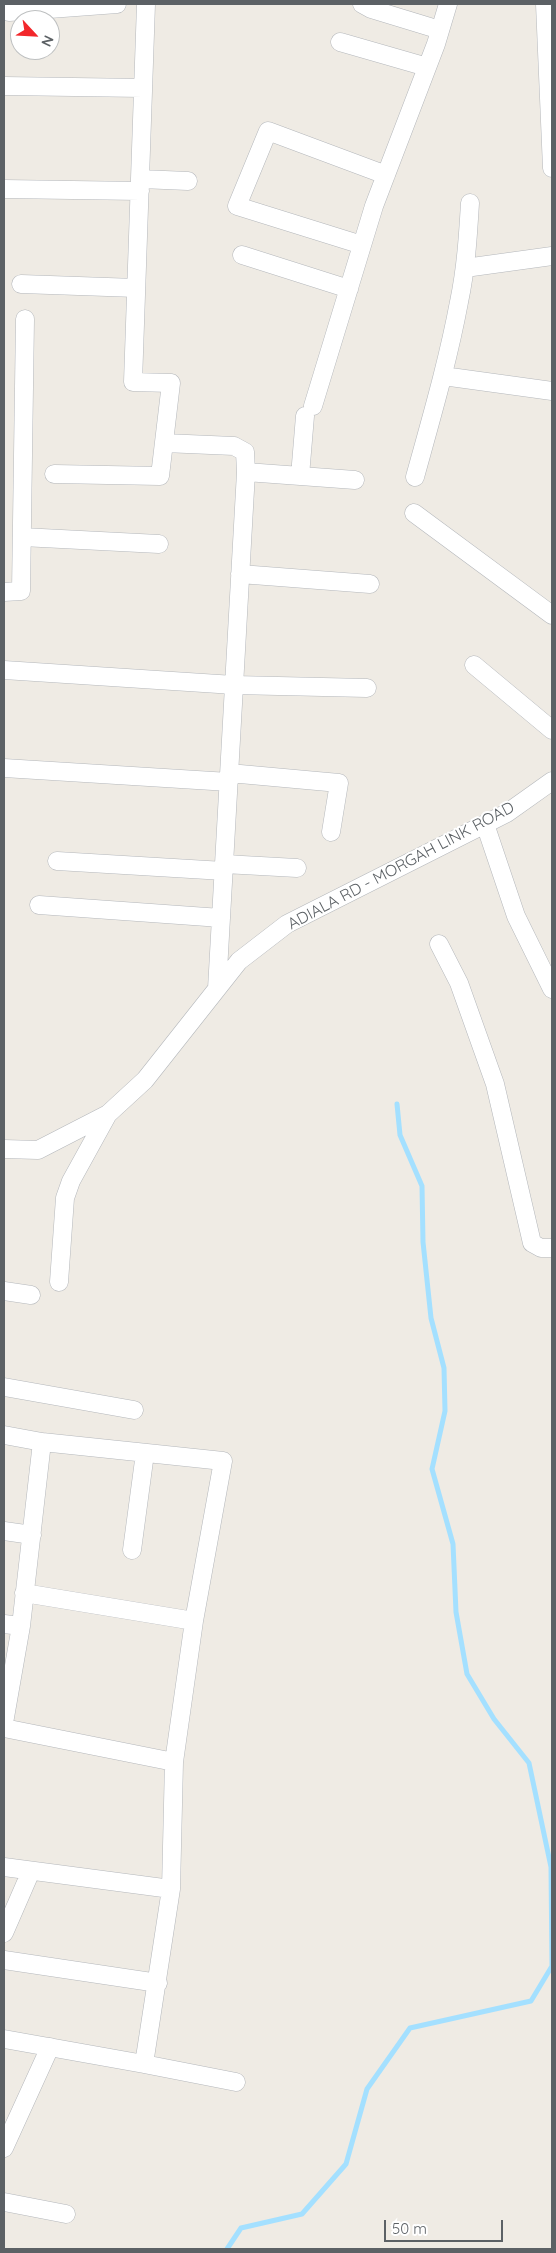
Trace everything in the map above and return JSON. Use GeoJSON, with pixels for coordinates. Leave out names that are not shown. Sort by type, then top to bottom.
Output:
{"type":"FeatureCollection","features":[{"type":"Feature","properties":{"kind":"street"},"geometry":{"type":"LineString","coordinates":[[9,12],[116,4]]}},
{"type":"Feature","properties":{"kind":"street"},"geometry":{"type":"LineString","coordinates":[[54,474],[160,476],[171,382],[133,382],[146,4]]}},
{"type":"Feature","properties":{"kind":"street"},"geometry":{"type":"LineString","coordinates":[[362,4],[370,9],[440,30]]}},
{"type":"Feature","properties":{"kind":"street"},"geometry":{"type":"LineString","coordinates":[[300,476],[309,411],[362,245],[448,4]]}},
{"type":"Feature","properties":{"kind":"street"},"geometry":{"type":"LineString","coordinates":[[545,4],[552,168]]}},
{"type":"Feature","properties":{"kind":"street"},"geometry":{"type":"LineString","coordinates":[[340,42],[427,67]]}},
{"type":"Feature","properties":{"kind":"street"},"geometry":{"type":"LineString","coordinates":[[4,86],[143,88]]}},
{"type":"Feature","properties":{"kind":"street"},"geometry":{"type":"LineString","coordinates":[[362,245],[237,206],[268,131],[386,175]]}},
{"type":"Feature","properties":{"kind":"street"},"geometry":{"type":"LineString","coordinates":[[4,189],[140,185],[188,181]]}},
{"type":"Feature","properties":{"kind":"street"},"geometry":{"type":"LineString","coordinates":[[415,477],[443,376],[465,268],[470,203]]}},
{"type":"Feature","properties":{"kind":"street"},"geometry":{"type":"LineString","coordinates":[[242,255],[349,289]]}},
{"type":"Feature","properties":{"kind":"street"},"geometry":{"type":"LineString","coordinates":[[465,268],[552,256]]}},
{"type":"Feature","properties":{"kind":"street"},"geometry":{"type":"LineString","coordinates":[[20,284],[136,288]]}},
{"type":"Feature","properties":{"kind":"street"},"geometry":{"type":"LineString","coordinates":[[4,592],[21,591],[25,319]]}},
{"type":"Feature","properties":{"kind":"street"},"geometry":{"type":"LineString","coordinates":[[443,376],[552,391]]}},
{"type":"Feature","properties":{"kind":"street"},"geometry":{"type":"LineString","coordinates":[[164,444],[234,446],[245,452],[246,472],[217,989]]}},
{"type":"Feature","properties":{"kind":"street"},"geometry":{"type":"LineString","coordinates":[[246,472],[355,480]]}},
{"type":"Feature","properties":{"kind":"street"},"geometry":{"type":"LineString","coordinates":[[414,513],[552,615]]}},
{"type":"Feature","properties":{"kind":"street"},"geometry":{"type":"LineString","coordinates":[[22,537],[159,544]]}},
{"type":"Feature","properties":{"kind":"street"},"geometry":{"type":"LineString","coordinates":[[240,574],[370,584]]}},
{"type":"Feature","properties":{"kind":"street"},"geometry":{"type":"LineString","coordinates":[[474,665],[552,730]]}},
{"type":"Feature","properties":{"kind":"street"},"geometry":{"type":"LineString","coordinates":[[4,670],[234,685],[367,688]]}},
{"type":"Feature","properties":{"kind":"street"},"geometry":{"type":"LineString","coordinates":[[4,768],[338,783],[331,832]]}},
{"type":"Feature","properties":{"kind":"street","name":"ADIALA RD - MORGAH LINK ROAD"},"geometry":{"type":"LineString","coordinates":[[4,1149],[38,1150],[108,1114],[145,1080],[239,961],[287,924],[507,813],[549,786]]}},
{"type":"Feature","properties":{"kind":"street"},"geometry":{"type":"LineString","coordinates":[[486,824],[516,916],[552,989]]}},
{"type":"Feature","properties":{"kind":"street"},"geometry":{"type":"LineString","coordinates":[[56,861],[224,868],[297,868]]}},
{"type":"Feature","properties":{"kind":"street"},"geometry":{"type":"LineString","coordinates":[[39,905],[221,918]]}},
{"type":"Feature","properties":{"kind":"street"},"geometry":{"type":"LineString","coordinates":[[440,944],[459,983],[495,1084],[532,1243],[541,1248],[552,1248]]}},
{"type":"Feature","properties":{"kind":"street"},"geometry":{"type":"LineString","coordinates":[[58,1282],[65,1198],[71,1181],[108,1114]]}},
{"type":"Feature","properties":{"kind":"street"},"geometry":{"type":"LineString","coordinates":[[4,1291],[31,1295]]}},
{"type":"Feature","properties":{"kind":"street"},"geometry":{"type":"LineString","coordinates":[[4,1387],[134,1410]]}},
{"type":"Feature","properties":{"kind":"street"},"geometry":{"type":"LineString","coordinates":[[4,1435],[42,1442],[224,1461],[194,1621],[174,1762],[171,1889],[144,2064]]}},
{"type":"Feature","properties":{"kind":"street"},"geometry":{"type":"LineString","coordinates":[[4,1723],[12,1625],[24,1593],[42,1442]]}},
{"type":"Feature","properties":{"kind":"street"},"geometry":{"type":"LineString","coordinates":[[132,1550],[145,1453]]}},
{"type":"Feature","properties":{"kind":"street"},"geometry":{"type":"LineString","coordinates":[[4,1531],[32,1536]]}},
{"type":"Feature","properties":{"kind":"street"},"geometry":{"type":"LineString","coordinates":[[24,1593],[194,1621]]}},
{"type":"Feature","properties":{"kind":"street"},"geometry":{"type":"LineString","coordinates":[[4,1728],[174,1762]]}},
{"type":"Feature","properties":{"kind":"street"},"geometry":{"type":"LineString","coordinates":[[4,1867],[171,1889]]}},
{"type":"Feature","properties":{"kind":"street"},"geometry":{"type":"LineString","coordinates":[[4,1933],[31,1871]]}},
{"type":"Feature","properties":{"kind":"street"},"geometry":{"type":"LineString","coordinates":[[4,1960],[158,1983]]}},
{"type":"Feature","properties":{"kind":"street"},"geometry":{"type":"LineString","coordinates":[[4,2039],[236,2082]]}},
{"type":"Feature","properties":{"kind":"street"},"geometry":{"type":"LineString","coordinates":[[4,2148],[50,2048]]}},
{"type":"Feature","properties":{"kind":"street"},"geometry":{"type":"LineString","coordinates":[[4,2202],[66,2214]]}},
{"type":"Feature","properties":{"kind":"waterway"},"geometry":{"type":"LineString","coordinates":[[227,2249],[241,2228],[302,2214],[346,2164],[367,2089],[410,2028],[531,2001],[552,1966],[551,1867],[529,1763],[494,1719],[467,1674],[456,1612],[453,1544],[432,1469],[445,1411],[444,1368],[431,1318],[423,1242],[422,1186],[400,1135],[397,1104]]}}]}
